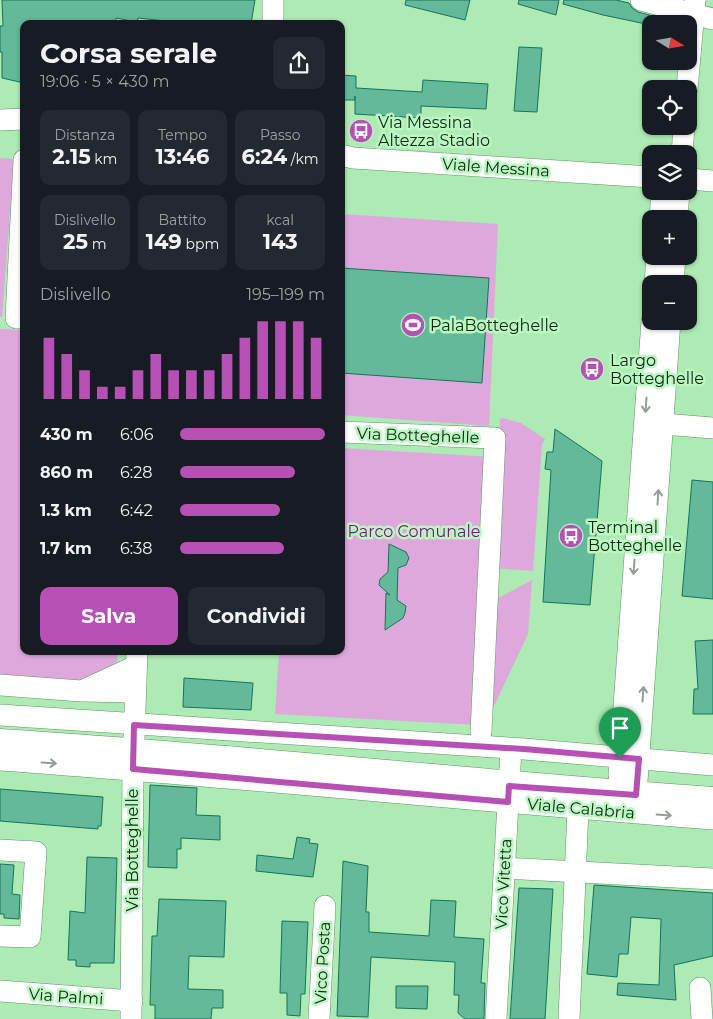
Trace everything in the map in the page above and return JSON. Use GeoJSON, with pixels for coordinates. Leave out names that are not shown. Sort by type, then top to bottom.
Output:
{"type":"FeatureCollection","features":[{"type":"Feature","properties":{"kind":"main road","name":"Viale Calabria"},"geometry":{"type":"LineString","coordinates":[[0,726],[133,745],[509,776],[630,773],[713,782]]}},
{"type":"Feature","properties":{"kind":"main road","name":"Viale Calabria"},"geometry":{"type":"LineString","coordinates":[[0,744],[133,745]]}},
{"type":"Feature","properties":{"kind":"main road","name":"Viale Calabria"},"geometry":{"type":"LineString","coordinates":[[630,773],[713,801]]}},
{"type":"Feature","properties":{"kind":"street"},"geometry":{"type":"LineString","coordinates":[[273,20],[274,0]]}},
{"type":"Feature","properties":{"kind":"street"},"geometry":{"type":"LineString","coordinates":[[641,0],[700,11],[688,80]]}},
{"type":"Feature","properties":{"kind":"street"},"geometry":{"type":"LineString","coordinates":[[0,120],[20,119]]}},
{"type":"Feature","properties":{"kind":"street","name":"Viale Messina"},"geometry":{"type":"LineString","coordinates":[[345,156],[642,176]]}},
{"type":"Feature","properties":{"kind":"street"},"geometry":{"type":"LineString","coordinates":[[697,180],[713,181]]}},
{"type":"Feature","properties":{"kind":"street"},"geometry":{"type":"LineString","coordinates":[[20,239],[16,318],[20,318]]}},
{"type":"Feature","properties":{"kind":"street"},"geometry":{"type":"LineString","coordinates":[[630,773],[652,330]]}},
{"type":"Feature","properties":{"kind":"street"},"geometry":{"type":"LineString","coordinates":[[630,773],[664,424],[669,330]]}},
{"type":"Feature","properties":{"kind":"street"},"geometry":{"type":"LineString","coordinates":[[664,424],[713,428]]}},
{"type":"Feature","properties":{"kind":"street","name":"Via Botteghelle"},"geometry":{"type":"LineString","coordinates":[[345,432],[495,438],[481,732]]}},
{"type":"Feature","properties":{"kind":"street"},"geometry":{"type":"LineString","coordinates":[[81,691],[136,659]]}},
{"type":"Feature","properties":{"kind":"street","name":"Via Botteghelle"},"geometry":{"type":"LineString","coordinates":[[131,1010],[133,745],[136,659]]}},
{"type":"Feature","properties":{"kind":"street"},"geometry":{"type":"LineString","coordinates":[[0,685],[81,691],[135,692]]}},
{"type":"Feature","properties":{"kind":"street","name":"Viale Calabria"},"geometry":{"type":"LineString","coordinates":[[0,715],[133,745],[509,776],[630,773],[713,765]]}},
{"type":"Feature","properties":{"kind":"street","name":"Viale Calabria"},"geometry":{"type":"LineString","coordinates":[[0,760],[133,745]]}},
{"type":"Feature","properties":{"kind":"street","name":"Viale Calabria"},"geometry":{"type":"LineString","coordinates":[[509,776],[578,808],[713,819]]}},
{"type":"Feature","properties":{"kind":"street","name":"Vico Vitetta"},"geometry":{"type":"LineString","coordinates":[[496,1019],[509,776]]}},
{"type":"Feature","properties":{"kind":"street"},"geometry":{"type":"LineString","coordinates":[[569,1019],[578,808]]}},
{"type":"Feature","properties":{"kind":"street"},"geometry":{"type":"LineString","coordinates":[[0,850],[36,852],[30,937],[0,936]]}},
{"type":"Feature","properties":{"kind":"street"},"geometry":{"type":"LineString","coordinates":[[504,868],[713,879]]}},
{"type":"Feature","properties":{"kind":"street","name":"Vico Posta"},"geometry":{"type":"LineString","coordinates":[[319,1019],[325,906]]}},
{"type":"Feature","properties":{"kind":"street"},"geometry":{"type":"LineString","coordinates":[[700,988],[702,1019]]}},
{"type":"Feature","properties":{"kind":"street","name":"Via Palmi"},"geometry":{"type":"LineString","coordinates":[[0,991],[131,1010]]}},
{"type":"Feature","properties":{"kind":"green space"},"geometry":{"type":"Polygon","coordinates":[[[0,158],[14,159],[2,317],[0,317],[0,158]]]}},
{"type":"Feature","properties":{"kind":"green space","name":"PalaBotteghelle"},"geometry":{"type":"Polygon","coordinates":[[[345,214],[498,224],[489,426],[345,415],[345,214]]]}},
{"type":"Feature","properties":{"kind":"green space"},"geometry":{"type":"Polygon","coordinates":[[[0,329],[20,330],[20,655],[118,655],[117,662],[73,687],[0,682],[0,329]]]}},
{"type":"Feature","properties":{"kind":"green space"},"geometry":{"type":"Polygon","coordinates":[[[503,418],[521,423],[545,439],[542,445],[533,571],[493,568],[500,419],[503,418]]]}},
{"type":"Feature","properties":{"kind":"green space","name":"Parco Comunale"},"geometry":{"type":"Polygon","coordinates":[[[345,448],[492,457],[478,725],[275,714],[279,655],[345,655],[345,448]]]}},
{"type":"Feature","properties":{"kind":"green space"},"geometry":{"type":"Polygon","coordinates":[[[532,580],[528,634],[485,725],[491,602],[532,580]]]}},
{"type":"Feature","properties":{"kind":"building"},"geometry":{"type":"Polygon","coordinates":[[[2,0],[255,0],[252,20],[156,20],[138,18],[138,20],[126,20],[116,18],[116,20],[20,20],[20,82],[2,78],[0,26],[3,26],[2,0]]]}},
{"type":"Feature","properties":{"kind":"building"},"geometry":{"type":"Polygon","coordinates":[[[406,0],[470,0],[465,20],[405,5],[406,0]]]}},
{"type":"Feature","properties":{"kind":"building"},"geometry":{"type":"Polygon","coordinates":[[[519,0],[559,0],[556,15],[518,4],[519,0]]]}},
{"type":"Feature","properties":{"kind":"building"},"geometry":{"type":"Polygon","coordinates":[[[564,0],[616,0],[629,3],[638,12],[649,15],[642,15],[642,23],[563,4],[564,0]]]}},
{"type":"Feature","properties":{"kind":"building"},"geometry":{"type":"Polygon","coordinates":[[[519,47],[542,48],[537,112],[514,111],[519,47]]]}},
{"type":"Feature","properties":{"kind":"building"},"geometry":{"type":"Polygon","coordinates":[[[345,75],[356,76],[356,88],[422,92],[423,80],[488,84],[486,109],[421,106],[421,118],[355,114],[355,100],[345,100],[345,75]]]}},
{"type":"Feature","properties":{"kind":"building","name":"PalaBotteghelle"},"geometry":{"type":"Polygon","coordinates":[[[345,268],[489,278],[482,383],[345,373],[345,268]]]}},
{"type":"Feature","properties":{"kind":"building","name":"Terminal Botteghelle"},"geometry":{"type":"Polygon","coordinates":[[[555,429],[602,461],[590,605],[543,602],[551,470],[545,469],[547,452],[553,452],[555,429]]]}},
{"type":"Feature","properties":{"kind":"building"},"geometry":{"type":"Polygon","coordinates":[[[692,480],[713,482],[713,599],[682,596],[692,480]]]}},
{"type":"Feature","properties":{"kind":"building"},"geometry":{"type":"Polygon","coordinates":[[[389,544],[406,552],[409,558],[406,565],[398,568],[397,600],[406,606],[405,613],[403,618],[385,630],[386,593],[390,595],[379,585],[380,579],[388,572],[389,544]]]}},
{"type":"Feature","properties":{"kind":"building"},"geometry":{"type":"Polygon","coordinates":[[[713,640],[713,714],[693,714],[694,689],[698,689],[695,641],[713,640]]]}},
{"type":"Feature","properties":{"kind":"building"},"geometry":{"type":"Polygon","coordinates":[[[184,678],[253,683],[251,710],[183,707],[184,678]]]}},
{"type":"Feature","properties":{"kind":"building"},"geometry":{"type":"Polygon","coordinates":[[[150,785],[197,788],[196,815],[220,816],[220,840],[181,838],[181,849],[177,849],[177,868],[148,867],[150,785]]]}},
{"type":"Feature","properties":{"kind":"building"},"geometry":{"type":"Polygon","coordinates":[[[0,789],[103,797],[101,826],[98,826],[98,829],[0,821],[0,789]]]}},
{"type":"Feature","properties":{"kind":"building"},"geometry":{"type":"Polygon","coordinates":[[[297,837],[310,839],[309,843],[318,844],[313,877],[256,871],[257,855],[293,859],[297,837]]]}},
{"type":"Feature","properties":{"kind":"building"},"geometry":{"type":"Polygon","coordinates":[[[87,857],[117,858],[114,963],[90,963],[90,967],[76,966],[76,960],[68,960],[70,911],[85,913],[87,857]]]}},
{"type":"Feature","properties":{"kind":"building"},"geometry":{"type":"Polygon","coordinates":[[[343,861],[368,866],[366,912],[369,912],[369,932],[429,936],[431,900],[456,901],[454,937],[484,939],[481,983],[485,983],[484,1019],[465,1019],[458,1013],[459,995],[454,995],[455,962],[371,957],[368,1017],[337,1016],[343,861]]]}},
{"type":"Feature","properties":{"kind":"building"},"geometry":{"type":"Polygon","coordinates":[[[0,864],[14,865],[12,894],[20,895],[19,919],[4,918],[4,914],[0,914],[0,864]]]}},
{"type":"Feature","properties":{"kind":"building"},"geometry":{"type":"Polygon","coordinates":[[[594,885],[713,893],[713,956],[674,965],[676,1000],[617,995],[618,983],[659,985],[661,919],[631,917],[628,954],[619,954],[617,977],[587,974],[594,885]]]}},
{"type":"Feature","properties":{"kind":"building"},"geometry":{"type":"Polygon","coordinates":[[[519,888],[553,889],[545,1019],[510,1019],[519,888]]]}},
{"type":"Feature","properties":{"kind":"building"},"geometry":{"type":"Polygon","coordinates":[[[159,899],[226,901],[224,957],[189,956],[188,989],[223,990],[223,1008],[212,1008],[211,1019],[155,1019],[155,1005],[150,1005],[152,936],[157,936],[159,899]]]}},
{"type":"Feature","properties":{"kind":"building"},"geometry":{"type":"Polygon","coordinates":[[[282,921],[308,922],[305,994],[301,994],[300,1016],[287,1015],[287,993],[280,993],[282,921]]]}},
{"type":"Feature","properties":{"kind":"building"},"geometry":{"type":"Polygon","coordinates":[[[396,986],[428,986],[427,1009],[396,1008],[396,986]]]}},
{"type":"Feature","properties":{"kind":"place","name":"Via Messina Altezza Stadio"},"geometry":{"type":"Point","coordinates":[361,131]}},
{"type":"Feature","properties":{"kind":"place","name":"PalaBotteghelle"},"geometry":{"type":"Point","coordinates":[413,325]}},
{"type":"Feature","properties":{"kind":"place","name":"Largo Botteghelle"},"geometry":{"type":"Point","coordinates":[592,369]}},
{"type":"Feature","properties":{"kind":"place","name":"Terminal Botteghelle"},"geometry":{"type":"Point","coordinates":[571,536]}},
{"type":"Feature","properties":{"kind":"route"},"geometry":{"type":"LineString","coordinates":[[134,725],[524,749],[620,758],[639,759],[636,795],[509,786],[508,802],[133,769],[134,725]]}}]}
